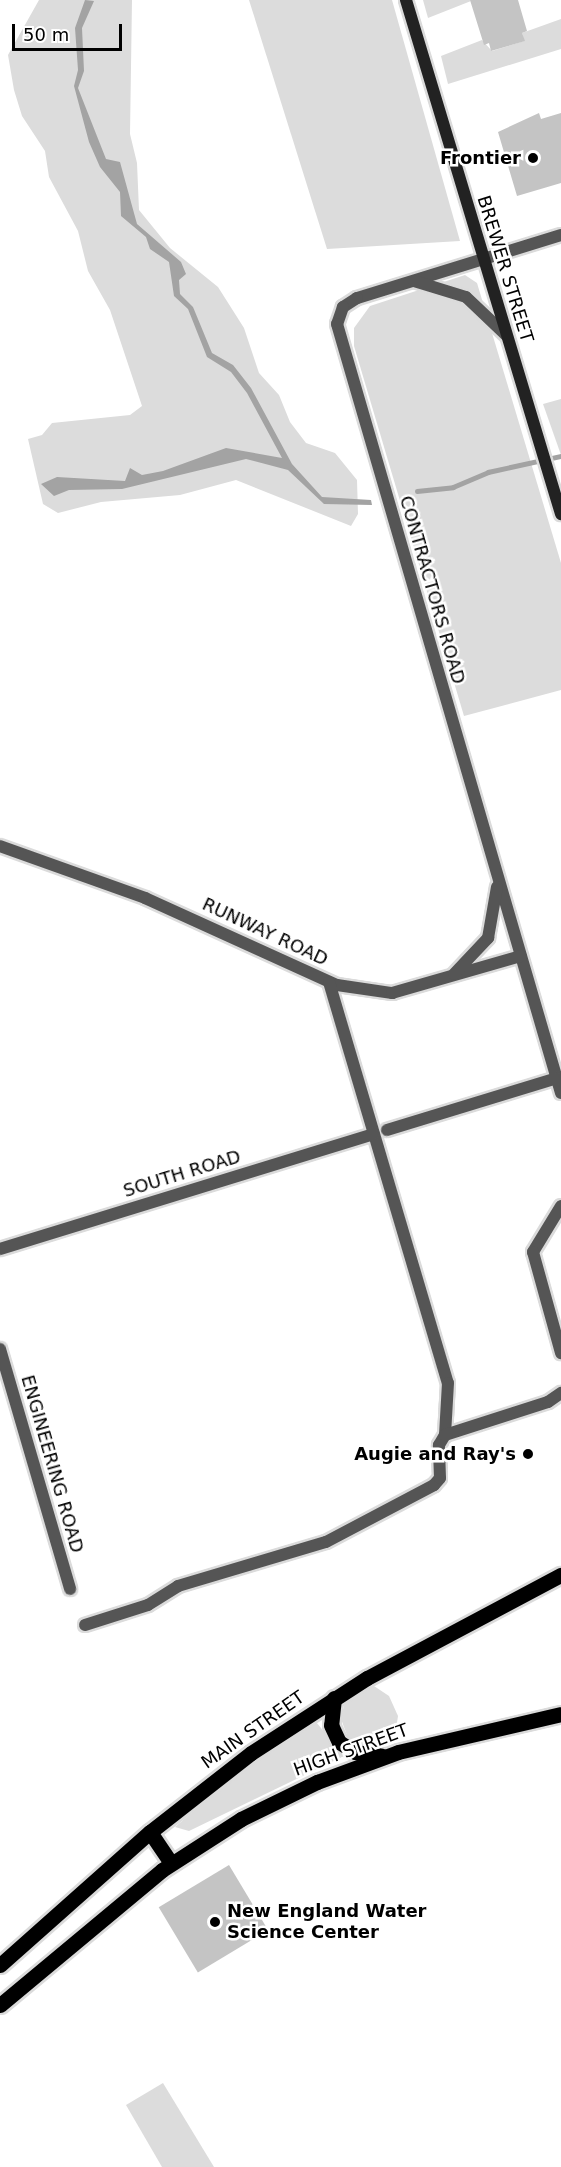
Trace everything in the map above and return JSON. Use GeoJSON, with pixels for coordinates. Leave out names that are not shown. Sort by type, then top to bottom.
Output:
{"type":"FeatureCollection","features":[{"type":"Feature","properties":{"kind":"main road","name":"BREWER STREET"},"geometry":{"type":"LineString","coordinates":[[406,0],[561,514]]}},
{"type":"Feature","properties":{"kind":"main road","name":"MAIN STREET"},"geometry":{"type":"LineString","coordinates":[[0,1965],[150,1832],[236,1764],[334,1698],[561,1575]]}},
{"type":"Feature","properties":{"kind":"main road"},"geometry":{"type":"LineString","coordinates":[[334,1698],[331,1725],[339,1742],[355,1752],[386,1756]]}},
{"type":"Feature","properties":{"kind":"main road","name":"HIGH STREET"},"geometry":{"type":"LineString","coordinates":[[171,1863],[277,1800],[386,1756],[561,1714]]}},
{"type":"Feature","properties":{"kind":"main road"},"geometry":{"type":"LineString","coordinates":[[0,2005],[171,1863],[150,1832]]}},
{"type":"Feature","properties":{"kind":"street","name":"CONTRACTORS ROAD"},"geometry":{"type":"LineString","coordinates":[[561,235],[482,258],[349,302],[338,315],[338,332],[561,1093]]}},
{"type":"Feature","properties":{"kind":"street"},"geometry":{"type":"LineString","coordinates":[[413,280],[466,297],[506,335]]}},
{"type":"Feature","properties":{"kind":"street","name":"RUNWAY ROAD"},"geometry":{"type":"LineString","coordinates":[[0,846],[145,898],[329,982],[392,993],[448,979],[521,956]]}},
{"type":"Feature","properties":{"kind":"street"},"geometry":{"type":"LineString","coordinates":[[448,979],[488,938],[495,918],[497,877]]}},
{"type":"Feature","properties":{"kind":"street"},"geometry":{"type":"LineString","coordinates":[[86,1625],[148,1605],[178,1586],[319,1545],[374,1519],[440,1478],[439,1445],[445,1435],[448,1383],[329,982]]}},
{"type":"Feature","properties":{"kind":"street"},"geometry":{"type":"LineString","coordinates":[[387,1130],[557,1078]]}},
{"type":"Feature","properties":{"kind":"street","name":"SOUTH ROAD"},"geometry":{"type":"LineString","coordinates":[[0,1249],[374,1134]]}},
{"type":"Feature","properties":{"kind":"street"},"geometry":{"type":"LineString","coordinates":[[561,1206],[533,1252],[561,1353]]}},
{"type":"Feature","properties":{"kind":"street","name":"ENGINEERING ROAD"},"geometry":{"type":"LineString","coordinates":[[0,1349],[70,1589]]}},
{"type":"Feature","properties":{"kind":"street"},"geometry":{"type":"LineString","coordinates":[[445,1435],[548,1402],[561,1394]]}},
{"type":"Feature","properties":{"kind":"shaded area"},"geometry":{"type":"Polygon","coordinates":[[[39,0],[132,0],[130,134],[137,163],[139,210],[170,248],[218,287],[244,328],[259,373],[279,395],[290,422],[306,443],[335,453],[357,480],[358,514],[351,526],[236,480],[180,495],[101,502],[58,513],[43,504],[28,439],[42,435],[52,423],[130,415],[142,406],[110,310],[88,271],[78,231],[49,177],[45,151],[22,116],[14,90],[8,55],[39,0]]]}},
{"type":"Feature","properties":{"kind":"shaded area"},"geometry":{"type":"Polygon","coordinates":[[[85,0],[94,1],[82,28],[84,71],[78,88],[106,159],[120,162],[137,224],[181,262],[186,274],[179,280],[180,294],[193,307],[212,353],[233,365],[251,388],[292,464],[322,497],[371,500],[372,505],[324,504],[288,470],[246,459],[122,489],[69,490],[54,496],[41,484],[57,477],[125,481],[130,468],[142,475],[163,471],[226,448],[282,458],[247,393],[231,372],[207,357],[188,309],[174,296],[169,262],[150,249],[146,237],[121,216],[120,192],[100,167],[89,142],[74,86],[78,70],[75,28],[85,0]]]}},
{"type":"Feature","properties":{"kind":"shaded area"},"geometry":{"type":"Polygon","coordinates":[[[249,0],[392,0],[460,241],[327,249],[249,0]]]}},
{"type":"Feature","properties":{"kind":"shaded area"},"geometry":{"type":"Polygon","coordinates":[[[423,0],[470,0],[471,1],[428,18],[423,0]]]}},
{"type":"Feature","properties":{"kind":"shaded area"},"geometry":{"type":"Polygon","coordinates":[[[561,19],[561,49],[448,84],[441,56],[482,40],[492,51],[524,41],[522,33],[561,19]]]}},
{"type":"Feature","properties":{"kind":"shaded area"},"geometry":{"type":"Polygon","coordinates":[[[465,275],[477,283],[561,563],[561,690],[464,716],[354,346],[354,328],[370,306],[465,275]]]}},
{"type":"Feature","properties":{"kind":"shaded area"},"geometry":{"type":"Polygon","coordinates":[[[561,399],[561,455],[543,404],[561,399]]]}},
{"type":"Feature","properties":{"kind":"shaded area"},"geometry":{"type":"Polygon","coordinates":[[[371,1684],[389,1696],[398,1716],[395,1736],[364,1744],[348,1738],[341,1719],[344,1705],[371,1684]]]}},
{"type":"Feature","properties":{"kind":"shaded area"},"geometry":{"type":"Polygon","coordinates":[[[316,1722],[344,1756],[189,1831],[175,1827],[236,1775],[316,1722]]]}},
{"type":"Feature","properties":{"kind":"shaded area"},"geometry":{"type":"Polygon","coordinates":[[[163,2083],[214,2167],[162,2167],[126,2105],[163,2083]]]}},
{"type":"Feature","properties":{"kind":"building"},"geometry":{"type":"Polygon","coordinates":[[[470,0],[518,0],[527,31],[522,33],[525,41],[491,51],[489,43],[484,45],[470,0]]]}},
{"type":"Feature","properties":{"kind":"building","name":"Frontier"},"geometry":{"type":"Polygon","coordinates":[[[539,113],[541,119],[561,113],[561,183],[517,196],[498,132],[539,113]]]}},
{"type":"Feature","properties":{"kind":"building","name":"New England Water Science Center"},"geometry":{"type":"Polygon","coordinates":[[[229,1865],[268,1930],[198,1972],[159,1907],[229,1865]]]}},
{"type":"Feature","properties":{"kind":"waterway"},"geometry":{"type":"LineString","coordinates":[[417,491],[453,487],[488,472],[561,456]]}},
{"type":"Feature","properties":{"kind":"place","name":"Frontier"},"geometry":{"type":"Point","coordinates":[533,158]}},
{"type":"Feature","properties":{"kind":"place","name":"Augie and Ray's"},"geometry":{"type":"Point","coordinates":[528,1454]}},
{"type":"Feature","properties":{"kind":"place","name":"New England Water Science Center"},"geometry":{"type":"Point","coordinates":[215,1922]}}]}
